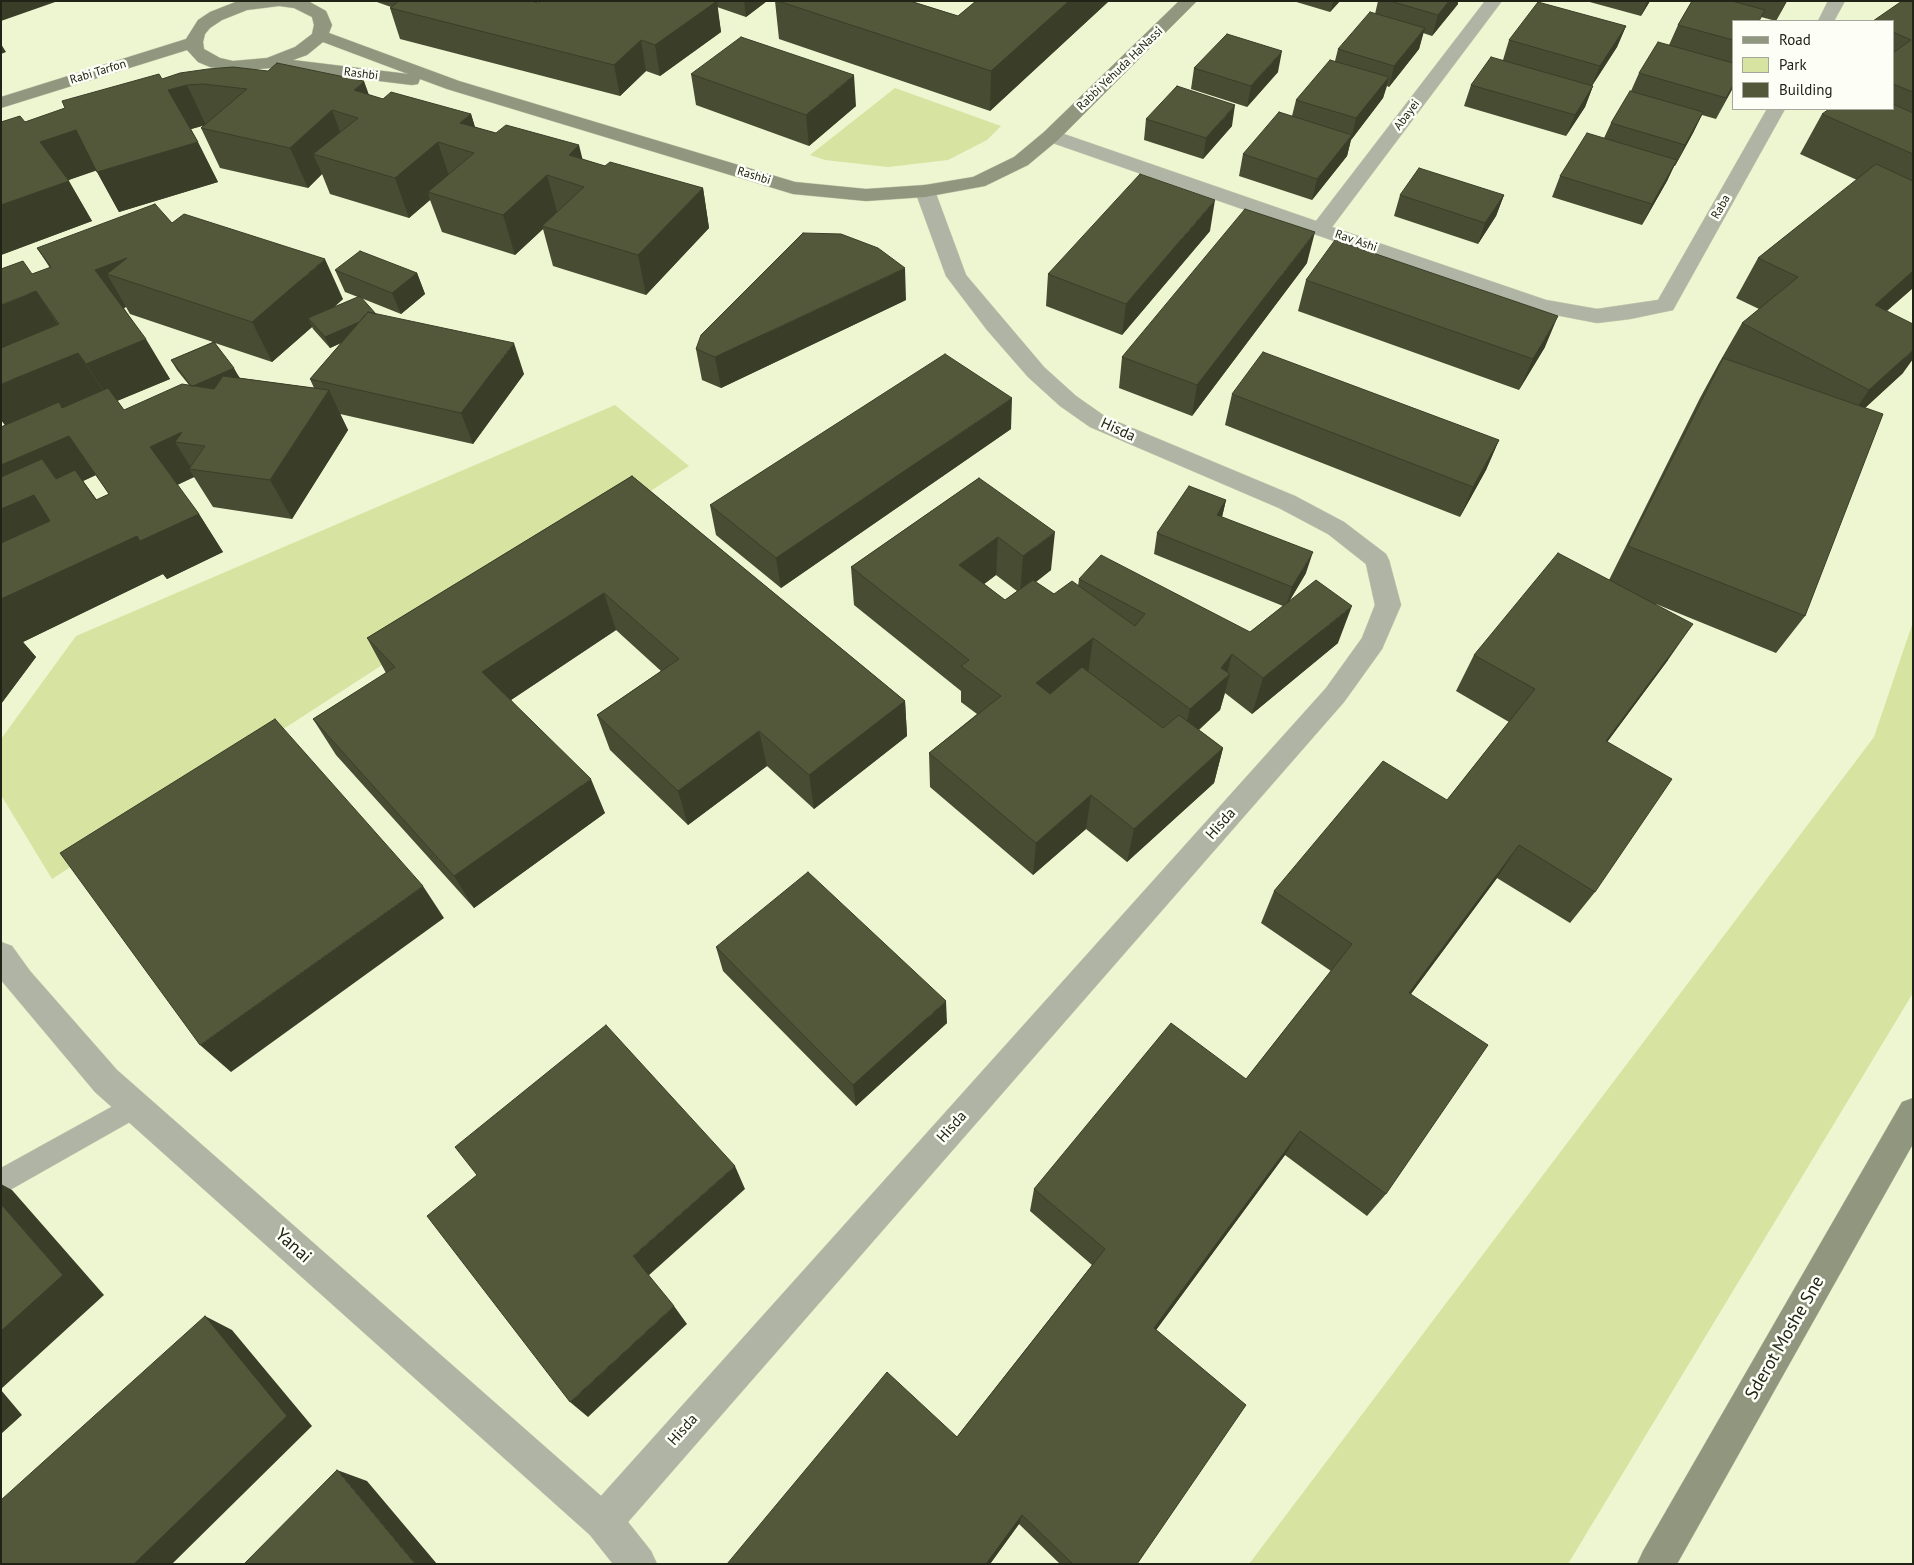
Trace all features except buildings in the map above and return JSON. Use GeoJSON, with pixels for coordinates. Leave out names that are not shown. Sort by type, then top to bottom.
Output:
{"type":"FeatureCollection","features":[{"type":"Feature","properties":{"kind":"street"},"geometry":{"type":"LineString","coordinates":[[279,1],[296,3],[310,8],[320,15],[323,24],[320,35],[301,51],[270,63],[251,66],[216,63],[204,58],[196,51],[194,42],[197,33],[219,9],[230,10],[262,2],[279,1]]}},
{"type":"Feature","properties":{"kind":"street","name":"Rabbi Yehuda HaNassi"},"geometry":{"type":"LineString","coordinates":[[1051,136],[1189,1]]}},
{"type":"Feature","properties":{"kind":"street","name":"Abayei"},"geometry":{"type":"LineString","coordinates":[[1320,229],[1494,1]]}},
{"type":"Feature","properties":{"kind":"street"},"geometry":{"type":"LineString","coordinates":[[1827,20],[1837,1]]}},
{"type":"Feature","properties":{"kind":"street","name":"Rashbi"},"geometry":{"type":"LineString","coordinates":[[320,35],[453,85],[793,188],[866,195],[925,191],[978,182],[1021,161],[1051,136]]}},
{"type":"Feature","properties":{"kind":"street","name":"Rabi Tarfon"},"geometry":{"type":"LineString","coordinates":[[1,103],[194,42]]}},
{"type":"Feature","properties":{"kind":"street"},"geometry":{"type":"LineString","coordinates":[[191,71],[216,63]]}},
{"type":"Feature","properties":{"kind":"street","name":"Rashbi"},"geometry":{"type":"LineString","coordinates":[[270,63],[453,85]]}},
{"type":"Feature","properties":{"kind":"street","name":"Raba"},"geometry":{"type":"LineString","coordinates":[[1666,305],[1775,110]]}},
{"type":"Feature","properties":{"kind":"street","name":"Rav Ashi"},"geometry":{"type":"LineString","coordinates":[[1051,136],[1542,306],[1597,316],[1666,305]]}},
{"type":"Feature","properties":{"kind":"street","name":"Hisda"},"geometry":{"type":"LineString","coordinates":[[603,1522],[1336,695],[1373,642],[1388,605],[1377,560],[1336,528],[1287,502],[1098,422],[1068,401],[1036,372],[956,276],[925,191]]}},
{"type":"Feature","properties":{"kind":"street","name":"Yanai"},"geometry":{"type":"LineString","coordinates":[[1,954],[19,981],[106,1080],[603,1522],[638,1564]]}},
{"type":"Feature","properties":{"kind":"street","name":"Sderot Moshe Sne"},"geometry":{"type":"LineString","coordinates":[[1656,1564],[1913,1113]]}},
{"type":"Feature","properties":{"kind":"lane"},"geometry":{"type":"LineString","coordinates":[[1,1182],[135,1106]]}},
{"type":"Feature","properties":{"kind":"green space"},"geometry":{"type":"Polygon","coordinates":[[[895,88],[1001,126],[987,140],[948,160],[888,167],[825,160],[810,155],[895,88]]]}},
{"type":"Feature","properties":{"kind":"green space"},"geometry":{"type":"Polygon","coordinates":[[[615,405],[689,466],[52,879],[1,795],[1,739],[76,636],[615,405]]]}},
{"type":"Feature","properties":{"kind":"green space"},"geometry":{"type":"Polygon","coordinates":[[[1913,622],[1913,993],[1568,1564],[1249,1564],[1874,737],[1913,622]]]}}]}
